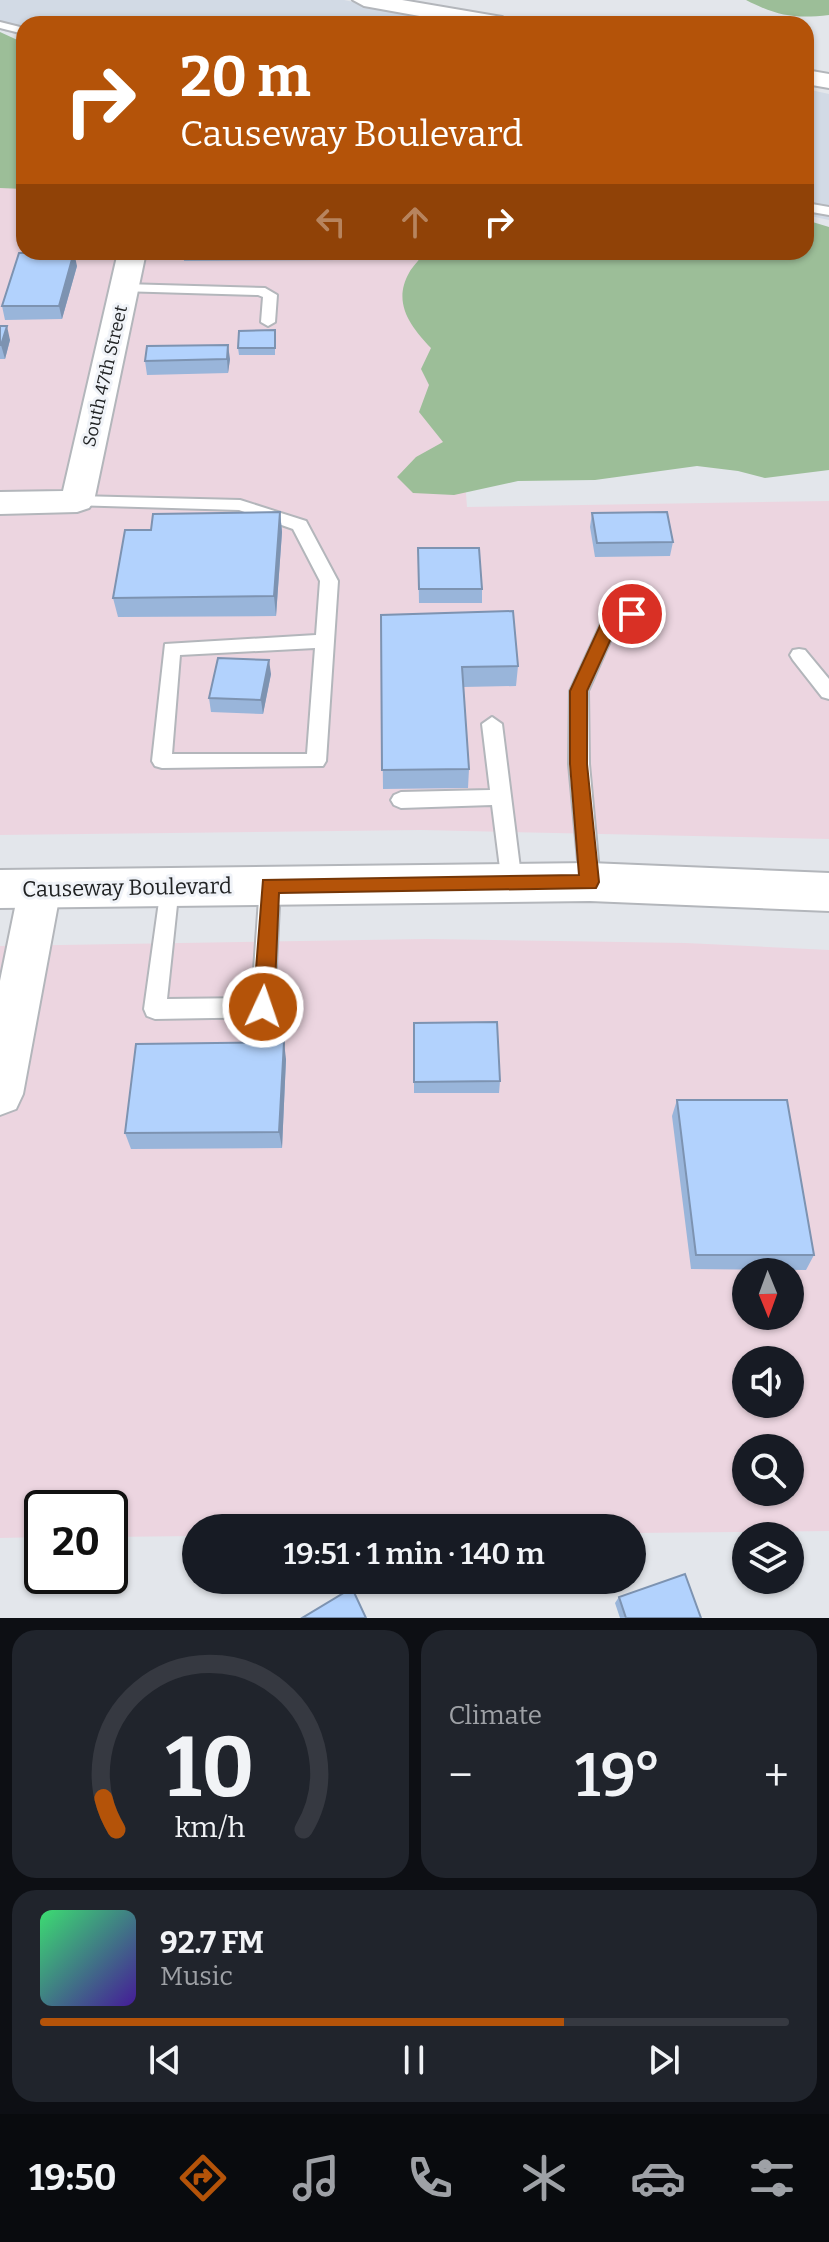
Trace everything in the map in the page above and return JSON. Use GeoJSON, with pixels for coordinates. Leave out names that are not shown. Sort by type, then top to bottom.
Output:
{"type":"FeatureCollection","features":[{"type":"Feature","properties":{"kind":"main road","name":"Causeway Boulevard"},"geometry":{"type":"LineString","coordinates":[[20,888],[590,882],[829,892]]}},
{"type":"Feature","properties":{"kind":"street"},"geometry":{"type":"LineString","coordinates":[[364,0],[456,16]]}},
{"type":"Feature","properties":{"kind":"street","name":"South 47th Street"},"geometry":{"type":"LineString","coordinates":[[77,501],[130,260]]}},
{"type":"Feature","properties":{"kind":"street"},"geometry":{"type":"LineString","coordinates":[[0,503],[77,501]]}},
{"type":"Feature","properties":{"kind":"street"},"geometry":{"type":"LineString","coordinates":[[0,1094],[20,888]]}},
{"type":"Feature","properties":{"kind":"lane"},"geometry":{"type":"LineString","coordinates":[[124,288],[260,291],[270,295],[268,322]]}},
{"type":"Feature","properties":{"kind":"lane"},"geometry":{"type":"LineString","coordinates":[[77,501],[240,505],[300,525],[329,581],[325,641],[316,761],[162,761],[171,649],[325,641]]}},
{"type":"Feature","properties":{"kind":"lane"},"geometry":{"type":"LineString","coordinates":[[590,882],[579,764],[579,691],[611,619],[654,608]]}},
{"type":"Feature","properties":{"kind":"lane"},"geometry":{"type":"LineString","coordinates":[[799,655],[829,692]]}},
{"type":"Feature","properties":{"kind":"lane"},"geometry":{"type":"LineString","coordinates":[[492,724],[512,884]]}},
{"type":"Feature","properties":{"kind":"lane"},"geometry":{"type":"LineString","coordinates":[[401,800],[501,797]]}},
{"type":"Feature","properties":{"kind":"lane"},"geometry":{"type":"LineString","coordinates":[[169,886],[155,1009],[263,1007],[270,885]]}},
{"type":"Feature","properties":{"kind":"shaded area"},"geometry":{"type":"Polygon","coordinates":[[[0,0],[344,0],[423,16],[16,16],[16,34],[0,30],[0,0]]]}},
{"type":"Feature","properties":{"kind":"shaded area"},"geometry":{"type":"Polygon","coordinates":[[[814,91],[829,94],[829,220],[814,217],[814,91]]]}},
{"type":"Feature","properties":{"kind":"shaded area"},"geometry":{"type":"Polygon","coordinates":[[[0,176],[16,176],[16,260],[449,260],[467,507],[829,501],[829,839],[421,830],[0,835],[0,176]]]}},
{"type":"Feature","properties":{"kind":"shaded area"},"geometry":{"type":"Polygon","coordinates":[[[427,939],[686,943],[829,950],[829,1531],[804,1531],[804,1522],[732,1522],[732,1532],[646,1533],[646,1514],[182,1514],[182,1536],[128,1537],[128,1490],[24,1490],[24,1537],[0,1538],[0,946],[427,939]]]}},
{"type":"Feature","properties":{"kind":"green space"},"geometry":{"type":"Polygon","coordinates":[[[746,0],[829,0],[829,15],[796,16],[767,10],[746,0]]]}},
{"type":"Feature","properties":{"kind":"green space"},"geometry":{"type":"Polygon","coordinates":[[[0,32],[16,39],[16,189],[0,188],[0,32]]]}},
{"type":"Feature","properties":{"kind":"green space"},"geometry":{"type":"Polygon","coordinates":[[[814,222],[829,227],[829,470],[765,478],[697,466],[595,480],[518,481],[454,495],[413,493],[397,477],[416,457],[443,442],[419,412],[429,385],[421,369],[431,348],[411,323],[403,304],[404,284],[419,260],[814,260],[814,222]]]}},
{"type":"Feature","properties":{"kind":"building"},"geometry":{"type":"Polygon","coordinates":[[[17,260],[72,260],[59,306],[2,306],[17,260]]]}},
{"type":"Feature","properties":{"kind":"building"},"geometry":{"type":"Polygon","coordinates":[[[0,326],[7,326],[1,345],[0,345],[0,326]]]}},
{"type":"Feature","properties":{"kind":"building"},"geometry":{"type":"Polygon","coordinates":[[[275,330],[275,348],[238,348],[239,331],[275,330]]]}},
{"type":"Feature","properties":{"kind":"building"},"geometry":{"type":"Polygon","coordinates":[[[228,345],[227,359],[145,361],[147,346],[228,345]]]}},
{"type":"Feature","properties":{"kind":"building"},"geometry":{"type":"Polygon","coordinates":[[[280,512],[274,596],[113,598],[125,530],[151,530],[153,514],[280,512]]]}},
{"type":"Feature","properties":{"kind":"building"},"geometry":{"type":"Polygon","coordinates":[[[667,512],[673,542],[597,543],[592,513],[667,512]]]}},
{"type":"Feature","properties":{"kind":"building"},"geometry":{"type":"Polygon","coordinates":[[[418,548],[479,548],[482,589],[419,589],[418,548]]]}},
{"type":"Feature","properties":{"kind":"building"},"geometry":{"type":"Polygon","coordinates":[[[513,611],[518,666],[462,667],[469,769],[382,770],[381,615],[513,611]]]}},
{"type":"Feature","properties":{"kind":"building"},"geometry":{"type":"Polygon","coordinates":[[[218,658],[269,660],[261,700],[209,698],[218,658]]]}},
{"type":"Feature","properties":{"kind":"building"},"geometry":{"type":"Polygon","coordinates":[[[497,1022],[500,1081],[414,1082],[414,1023],[497,1022]]]}},
{"type":"Feature","properties":{"kind":"building"},"geometry":{"type":"Polygon","coordinates":[[[284,1042],[279,1132],[125,1133],[136,1044],[284,1042]]]}},
{"type":"Feature","properties":{"kind":"building"},"geometry":{"type":"Polygon","coordinates":[[[677,1100],[787,1100],[814,1255],[696,1255],[677,1100]]]}},
{"type":"Feature","properties":{"kind":"building"},"geometry":{"type":"Polygon","coordinates":[[[685,1574],[701,1618],[626,1618],[619,1597],[646,1594],[646,1588],[685,1574]]]}},
{"type":"Feature","properties":{"kind":"building"},"geometry":{"type":"Polygon","coordinates":[[[342,1594],[355,1594],[366,1618],[302,1618],[342,1594]]]}},
{"type":"Feature","properties":{"kind":"route"},"geometry":{"type":"LineString","coordinates":[[263,1007],[270,885],[590,882],[579,764],[579,691],[611,619],[632,614]]}}]}
